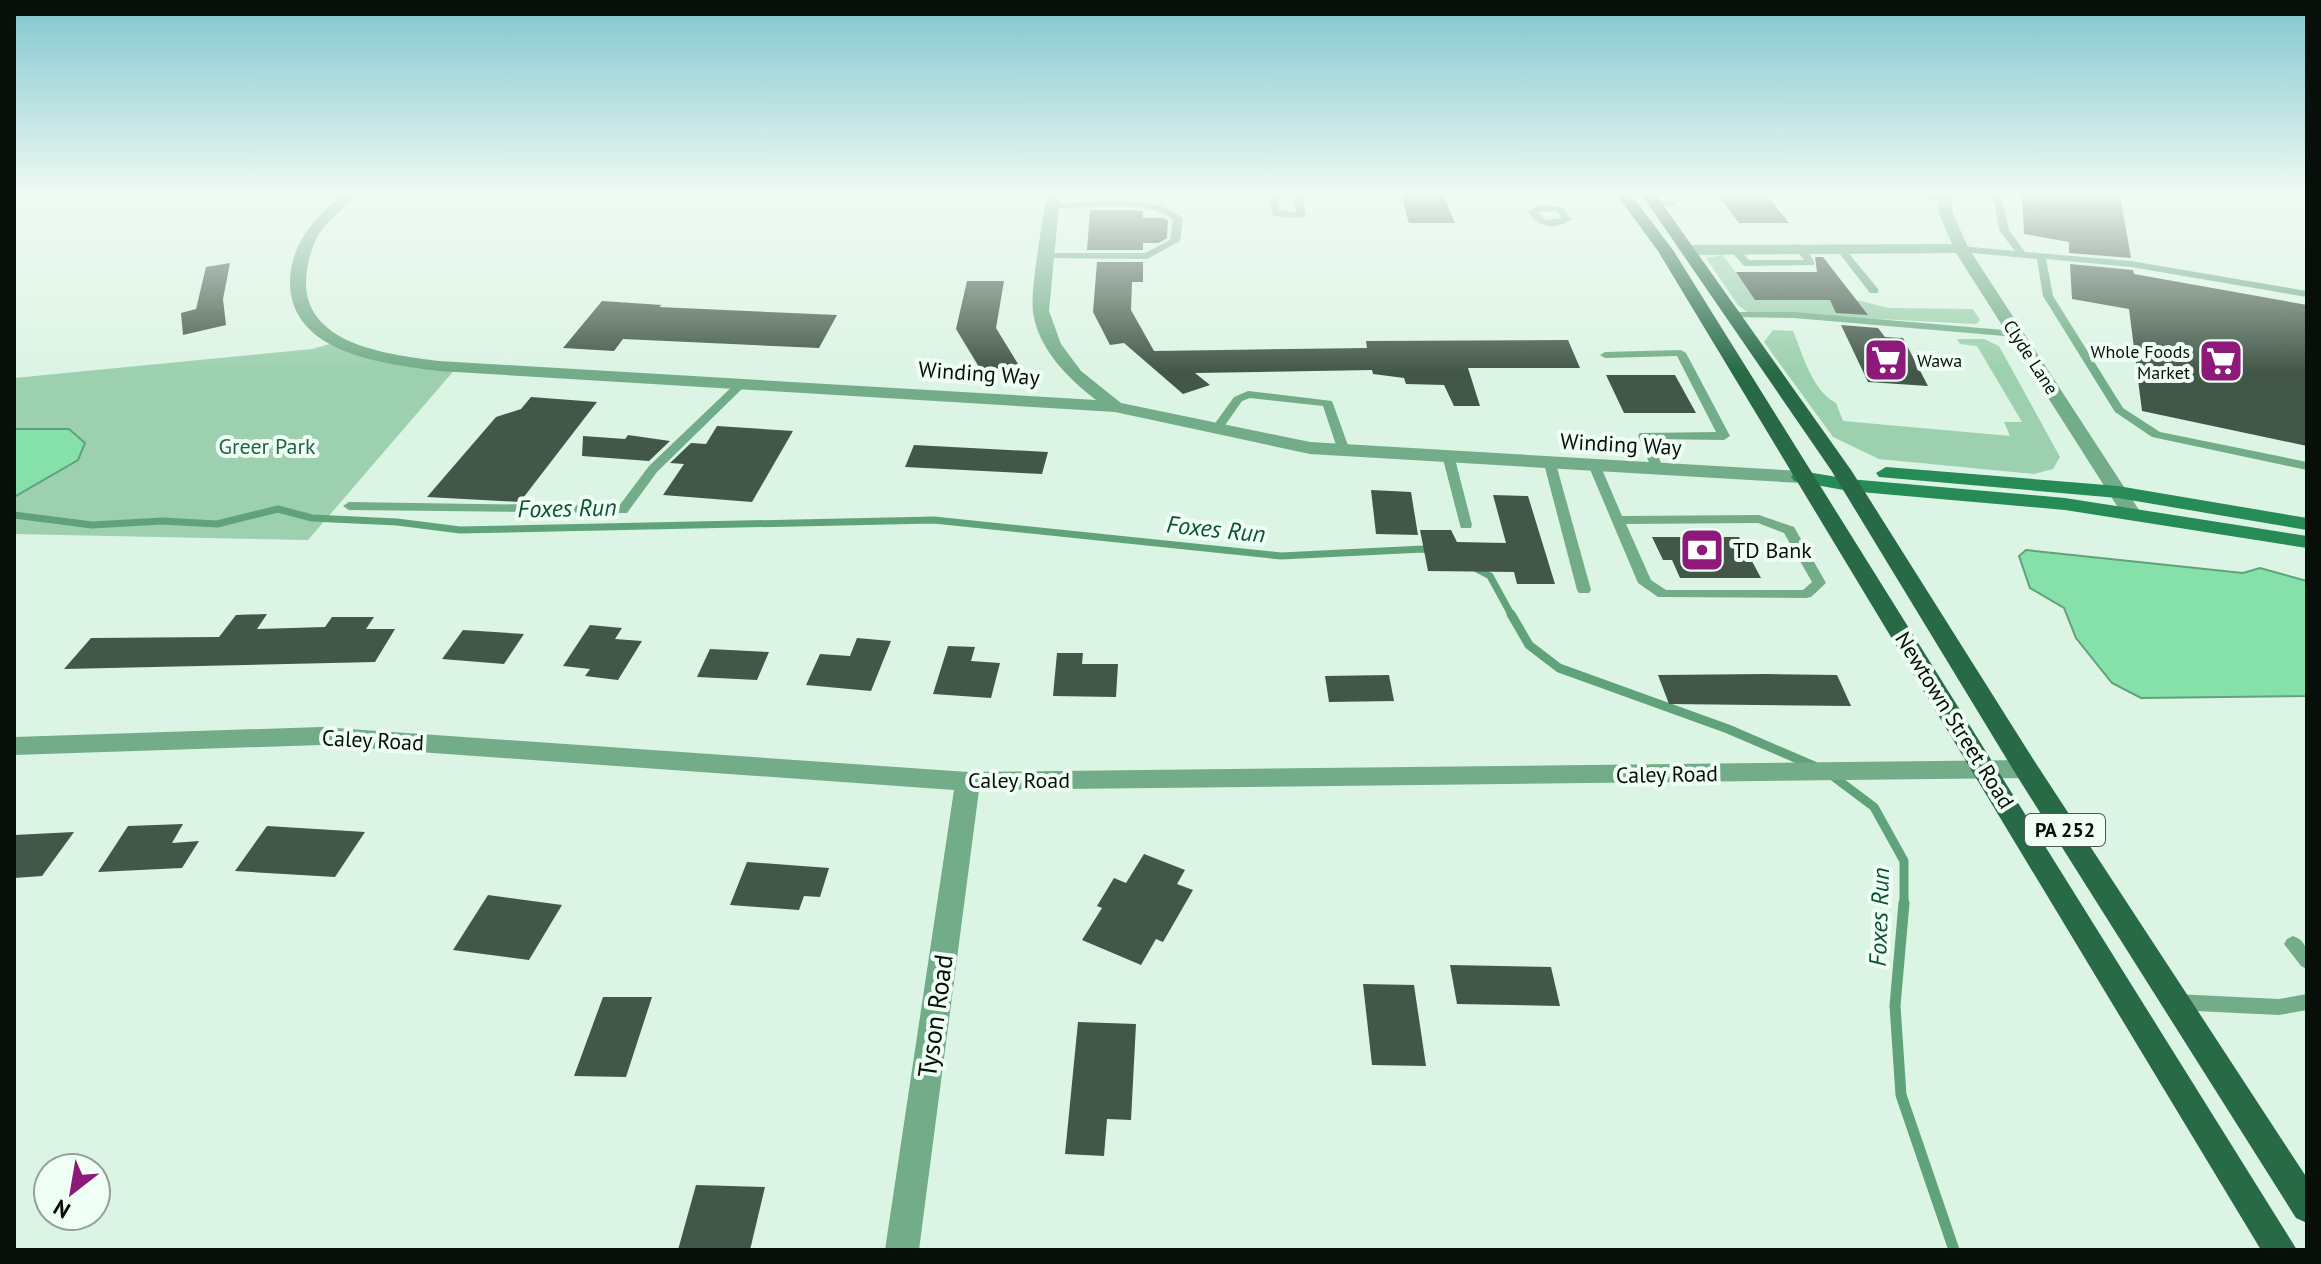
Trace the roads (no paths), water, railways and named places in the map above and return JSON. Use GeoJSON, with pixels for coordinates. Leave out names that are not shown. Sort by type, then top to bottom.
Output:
{"type":"FeatureCollection","features":[{"type":"Feature","properties":{"kind":"main road","name":"Newtown Street Road"},"geometry":{"type":"LineString","coordinates":[[1667,254],[1801,477],[1987,770],[2280,1250]]}},
{"type":"Feature","properties":{"kind":"main road","name":"Newtown Street Road"},"geometry":{"type":"LineString","coordinates":[[1690,254],[1845,478],[2026,769],[2307,1207]]}},
{"type":"Feature","properties":{"kind":"main road","name":"Winding Way"},"geometry":{"type":"LineString","coordinates":[[1801,477],[2118,492],[2307,524]]}},
{"type":"Feature","properties":{"kind":"main road","name":"Winding Way"},"geometry":{"type":"LineString","coordinates":[[1845,478],[2131,513],[2307,542]]}},
{"type":"Feature","properties":{"kind":"street","name":"Winding Way"},"geometry":{"type":"LineString","coordinates":[[302,254],[295,293],[303,318],[349,346],[384,360],[439,366],[1115,407],[1310,448],[1449,459],[1801,477]]}},
{"type":"Feature","properties":{"kind":"street","name":"Clyde Lane"},"geometry":{"type":"LineString","coordinates":[[1964,254],[2131,513]]}},
{"type":"Feature","properties":{"kind":"street"},"geometry":{"type":"LineString","coordinates":[[1047,256],[1041,311],[1053,344],[1075,375],[1115,407]]}},
{"type":"Feature","properties":{"kind":"street","name":"Caley Road"},"geometry":{"type":"LineString","coordinates":[[14,746],[321,736],[968,781],[2026,769]]}},
{"type":"Feature","properties":{"kind":"street","name":"Tyson Road"},"geometry":{"type":"LineString","coordinates":[[902,1250],[968,781]]}},
{"type":"Feature","properties":{"kind":"lane"},"geometry":{"type":"LineString","coordinates":[[1047,256],[1151,254]]}},
{"type":"Feature","properties":{"kind":"lane"},"geometry":{"type":"LineString","coordinates":[[1738,254],[1746,263],[1811,263],[1802,254]]}},
{"type":"Feature","properties":{"kind":"lane"},"geometry":{"type":"LineString","coordinates":[[1845,254],[1874,291]]}},
{"type":"Feature","properties":{"kind":"lane"},"geometry":{"type":"LineString","coordinates":[[2022,254],[2131,264],[2307,294]]}},
{"type":"Feature","properties":{"kind":"lane"},"geometry":{"type":"LineString","coordinates":[[2041,256],[2048,296],[2119,410],[2156,435],[2307,466]]}},
{"type":"Feature","properties":{"kind":"lane"},"geometry":{"type":"LineString","coordinates":[[1733,315],[1794,315],[2016,334]]}},
{"type":"Feature","properties":{"kind":"lane"},"geometry":{"type":"LineString","coordinates":[[1605,355],[1681,353],[1724,436],[1644,435],[1658,470]]}},
{"type":"Feature","properties":{"kind":"lane"},"geometry":{"type":"LineString","coordinates":[[349,506],[623,510],[653,469],[742,383]]}},
{"type":"Feature","properties":{"kind":"lane"},"geometry":{"type":"LineString","coordinates":[[1217,429],[1238,399],[1248,394],[1328,403],[1344,451]]}},
{"type":"Feature","properties":{"kind":"lane"},"geometry":{"type":"LineString","coordinates":[[1449,459],[1466,525]]}},
{"type":"Feature","properties":{"kind":"lane"},"geometry":{"type":"LineString","coordinates":[[1550,464],[1584,590]]}},
{"type":"Feature","properties":{"kind":"lane"},"geometry":{"type":"LineString","coordinates":[[1595,467],[1645,583],[1663,594],[1806,594],[1819,583],[1789,530],[1759,519],[1618,520]]}},
{"type":"Feature","properties":{"kind":"lane"},"geometry":{"type":"LineString","coordinates":[[2293,944],[2307,961]]}},
{"type":"Feature","properties":{"kind":"lane"},"geometry":{"type":"LineString","coordinates":[[2175,1002],[2279,1007],[2307,1002]]}},
{"type":"Feature","properties":{"kind":"waterway","name":"Foxes Run"},"geometry":{"type":"LineString","coordinates":[[14,515],[92,525],[162,521],[217,524],[278,509],[312,518],[397,522],[460,530],[934,520],[1281,556],[1423,549],[1434,553]]}},
{"type":"Feature","properties":{"kind":"waterway","name":"Foxes Run"},"geometry":{"type":"LineString","coordinates":[[1473,567],[1490,576],[1512,616]]}},
{"type":"Feature","properties":{"kind":"waterway","name":"Foxes Run"},"geometry":{"type":"LineString","coordinates":[[1511,614],[1529,645],[1559,668],[1728,729],[1814,766]]}},
{"type":"Feature","properties":{"kind":"waterway","name":"Foxes Run"},"geometry":{"type":"LineString","coordinates":[[1830,774],[1874,807],[1904,861],[1904,903]]}},
{"type":"Feature","properties":{"kind":"waterway","name":"Foxes Run"},"geometry":{"type":"LineString","coordinates":[[1904,903],[1895,1006],[1901,1095],[1954,1250]]}},
{"type":"Feature","properties":{"kind":"place","name":"Wawa"},"geometry":{"type":"Point","coordinates":[1886,360]}},
{"type":"Feature","properties":{"kind":"place","name":"Whole Foods Market"},"geometry":{"type":"Point","coordinates":[2221,361]}},
{"type":"Feature","properties":{"kind":"place","name":"TD Bank"},"geometry":{"type":"Point","coordinates":[1702,550]}},
{"type":"Feature","properties":{"kind":"park label","name":"Greer Park"},"geometry":{"type":"Point","coordinates":[267,446]}}]}
